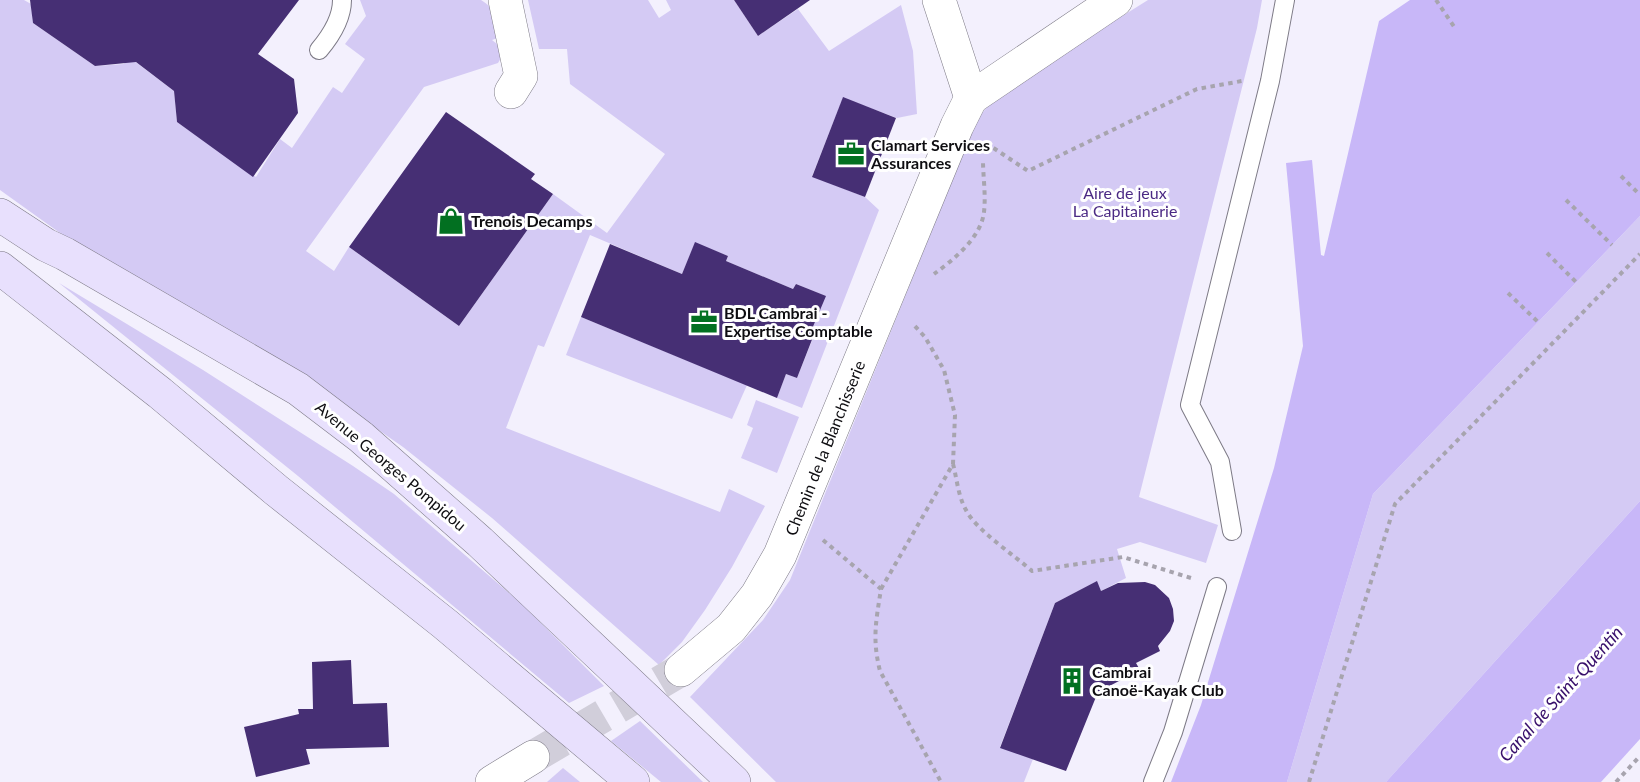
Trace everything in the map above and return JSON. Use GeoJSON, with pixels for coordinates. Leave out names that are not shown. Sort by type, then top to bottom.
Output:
{"type":"FeatureCollection","features":[{"type":"Feature","properties":{"kind":"main road","name":"Avenue Georges Pompidou"},"geometry":{"type":"LineString","coordinates":[[0,215],[46,245],[298,389],[361,437],[480,542],[734,782]]}},
{"type":"Feature","properties":{"kind":"main road"},"geometry":{"type":"LineString","coordinates":[[0,268],[160,393],[276,490],[445,624],[633,782]]}},
{"type":"Feature","properties":{"kind":"street"},"geometry":{"type":"LineString","coordinates":[[505,0],[521,76],[511,92]]}},
{"type":"Feature","properties":{"kind":"street"},"geometry":{"type":"LineString","coordinates":[[939,0],[971,98],[1116,0]]}},
{"type":"Feature","properties":{"kind":"street","name":"Chemin de la Blanchisserie"},"geometry":{"type":"LineString","coordinates":[[681,670],[731,628],[757,595],[780,555],[957,126],[971,98]]}},
{"type":"Feature","properties":{"kind":"street"},"geometry":{"type":"LineString","coordinates":[[492,782],[533,757]]}},
{"type":"Feature","properties":{"kind":"lane"},"geometry":{"type":"LineString","coordinates":[[319,50],[327,40],[342,9],[342,0]]}},
{"type":"Feature","properties":{"kind":"lane"},"geometry":{"type":"LineString","coordinates":[[1232,531],[1220,462],[1190,405],[1270,81],[1284,0]]}},
{"type":"Feature","properties":{"kind":"lane"},"geometry":{"type":"LineString","coordinates":[[1154,782],[1173,732],[1217,587]]}},
{"type":"Feature","properties":{"kind":"path"},"geometry":{"type":"LineString","coordinates":[[1436,0],[1455,28]]}},
{"type":"Feature","properties":{"kind":"path"},"geometry":{"type":"LineString","coordinates":[[928,280],[958,257],[973,237],[984,214],[983,141],[1028,171],[1197,89],[1244,81],[1270,81]]}},
{"type":"Feature","properties":{"kind":"path"},"geometry":{"type":"LineString","coordinates":[[1621,176],[1640,195]]}},
{"type":"Feature","properties":{"kind":"path"},"geometry":{"type":"LineString","coordinates":[[1566,200],[1612,245]]}},
{"type":"Feature","properties":{"kind":"path"},"geometry":{"type":"LineString","coordinates":[[1547,253],[1576,282]]}},
{"type":"Feature","properties":{"kind":"path"},"geometry":{"type":"LineString","coordinates":[[1309,782],[1395,504],[1640,254]]}},
{"type":"Feature","properties":{"kind":"path"},"geometry":{"type":"LineString","coordinates":[[1508,293],[1538,322]]}},
{"type":"Feature","properties":{"kind":"path"},"geometry":{"type":"LineString","coordinates":[[910,321],[925,337],[944,370],[955,415],[953,464],[960,496],[966,511],[982,528],[1032,571],[1123,557],[1217,587]]}},
{"type":"Feature","properties":{"kind":"path"},"geometry":{"type":"LineString","coordinates":[[940,782],[880,671],[874,632],[881,589],[953,464]]}},
{"type":"Feature","properties":{"kind":"path"},"geometry":{"type":"LineString","coordinates":[[797,518],[881,589]]}},
{"type":"Feature","properties":{"kind":"path"},"geometry":{"type":"LineString","coordinates":[[1616,782],[1640,756]]}},
{"type":"Feature","properties":{"kind":"green space"},"geometry":{"type":"Polygon","coordinates":[[[0,0],[24,0],[31,4],[33,23],[95,66],[124,64],[129,57],[174,91],[177,122],[256,177],[280,139],[292,148],[333,87],[342,93],[365,59],[345,44],[366,16],[360,0],[481,0],[486,3],[496,15],[503,36],[492,40],[502,48],[502,56],[498,63],[424,87],[306,251],[334,271],[349,247],[459,326],[553,194],[607,233],[665,154],[570,84],[567,49],[539,49],[528,0],[648,0],[659,18],[671,10],[666,0],[734,0],[758,36],[798,9],[829,51],[901,5],[913,51],[917,114],[897,118],[843,98],[812,176],[865,197],[879,210],[802,408],[777,398],[786,374],[797,378],[815,333],[812,329],[825,296],[796,284],[793,289],[726,261],[728,256],[695,243],[682,274],[590,235],[544,347],[538,345],[506,428],[720,512],[729,489],[765,506],[732,567],[682,642],[659,665],[492,518],[403,447],[305,379],[67,238],[0,190],[0,0]]]}},
{"type":"Feature","properties":{"kind":"green space","name":"Aire de jeux La Capitainerie"},"geometry":{"type":"Polygon","coordinates":[[[1148,0],[1262,0],[1257,28],[1139,497],[1218,525],[1206,563],[1140,542],[1117,549],[1126,578],[1101,591],[1096,582],[1055,603],[1000,747],[1033,759],[1024,782],[776,782],[690,697],[763,620],[790,580],[973,129],[982,113],[996,97],[1017,82],[1148,0]]]}},
{"type":"Feature","properties":{"kind":"green space"},"geometry":{"type":"Polygon","coordinates":[[[1640,216],[1640,501],[1386,782],[1287,782],[1373,494],[1640,216]]]}},
{"type":"Feature","properties":{"kind":"green space"},"geometry":{"type":"Polygon","coordinates":[[[59,283],[203,370],[394,494],[522,604],[604,686],[569,703],[298,476],[59,283]]]}},
{"type":"Feature","properties":{"kind":"green space"},"geometry":{"type":"Polygon","coordinates":[[[581,317],[747,385],[732,419],[566,355],[581,317]]]}},
{"type":"Feature","properties":{"kind":"green space"},"geometry":{"type":"Polygon","coordinates":[[[756,400],[799,417],[777,473],[741,458],[753,428],[747,425],[756,400]]]}},
{"type":"Feature","properties":{"kind":"green space"},"geometry":{"type":"Polygon","coordinates":[[[640,721],[703,782],[661,782],[611,741],[640,721]]]}},
{"type":"Feature","properties":{"kind":"green space"},"geometry":{"type":"Polygon","coordinates":[[[563,768],[580,782],[547,782],[563,768]]]}},
{"type":"Feature","properties":{"kind":"water"},"geometry":{"type":"Polygon","coordinates":[[[1410,0],[1640,0],[1640,216],[1373,494],[1287,782],[1171,782],[1201,705],[1274,468],[1303,346],[1286,163],[1312,160],[1321,255],[1324,256],[1379,21],[1410,0]]]}},
{"type":"Feature","properties":{"kind":"water","name":"Canal de Saint-Quentin"},"geometry":{"type":"Polygon","coordinates":[[[1640,501],[1640,739],[1601,782],[1386,782],[1640,501]]]}},
{"type":"Feature","properties":{"kind":"building"},"geometry":{"type":"Polygon","coordinates":[[[30,0],[299,0],[258,54],[294,79],[298,113],[253,177],[177,122],[174,91],[136,62],[95,66],[33,23],[30,0]]]}},
{"type":"Feature","properties":{"kind":"building"},"geometry":{"type":"Polygon","coordinates":[[[734,0],[810,0],[758,36],[734,0]]]}},
{"type":"Feature","properties":{"kind":"building","name":"Clamart Services Assurances"},"geometry":{"type":"Polygon","coordinates":[[[843,97],[896,118],[865,197],[812,177],[843,97]]]}},
{"type":"Feature","properties":{"kind":"building","name":"Trenois Decamps"},"geometry":{"type":"Polygon","coordinates":[[[446,112],[535,174],[531,179],[553,194],[459,326],[349,247],[446,112]]]}},
{"type":"Feature","properties":{"kind":"building","name":"BDL Cambrai - Expertise Comptable"},"geometry":{"type":"Polygon","coordinates":[[[695,242],[728,256],[726,261],[793,289],[796,284],[826,296],[812,329],[815,332],[797,378],[786,374],[777,398],[581,317],[610,244],[682,274],[695,242]]]}},
{"type":"Feature","properties":{"kind":"building","name":"Cambrai Canoë-Kayak Club"},"geometry":{"type":"Polygon","coordinates":[[[1097,581],[1101,591],[1118,583],[1145,582],[1155,585],[1169,598],[1174,621],[1170,631],[1158,646],[1160,651],[1136,663],[1140,670],[1098,692],[1066,771],[1000,748],[1055,603],[1097,581]]]}},
{"type":"Feature","properties":{"kind":"building"},"geometry":{"type":"Polygon","coordinates":[[[351,660],[353,704],[387,703],[389,747],[306,749],[310,764],[256,777],[244,727],[299,714],[298,709],[313,709],[312,662],[351,660]]]}},
{"type":"Feature","properties":{"kind":"tunnel"},"geometry":{"type":"LineString","coordinates":[[533,757],[681,670]]}},
{"type":"Feature","properties":{"kind":"place","name":"Clamart Services Assurances"},"geometry":{"type":"Point","coordinates":[851,154]}},
{"type":"Feature","properties":{"kind":"place","name":"Trenois Decamps"},"geometry":{"type":"Point","coordinates":[451,221]}},
{"type":"Feature","properties":{"kind":"place","name":"BDL Cambrai - Expertise Comptable"},"geometry":{"type":"Point","coordinates":[704,322]}},
{"type":"Feature","properties":{"kind":"place","name":"Cambrai Canoë-Kayak Club"},"geometry":{"type":"Point","coordinates":[1072,681]}}]}
